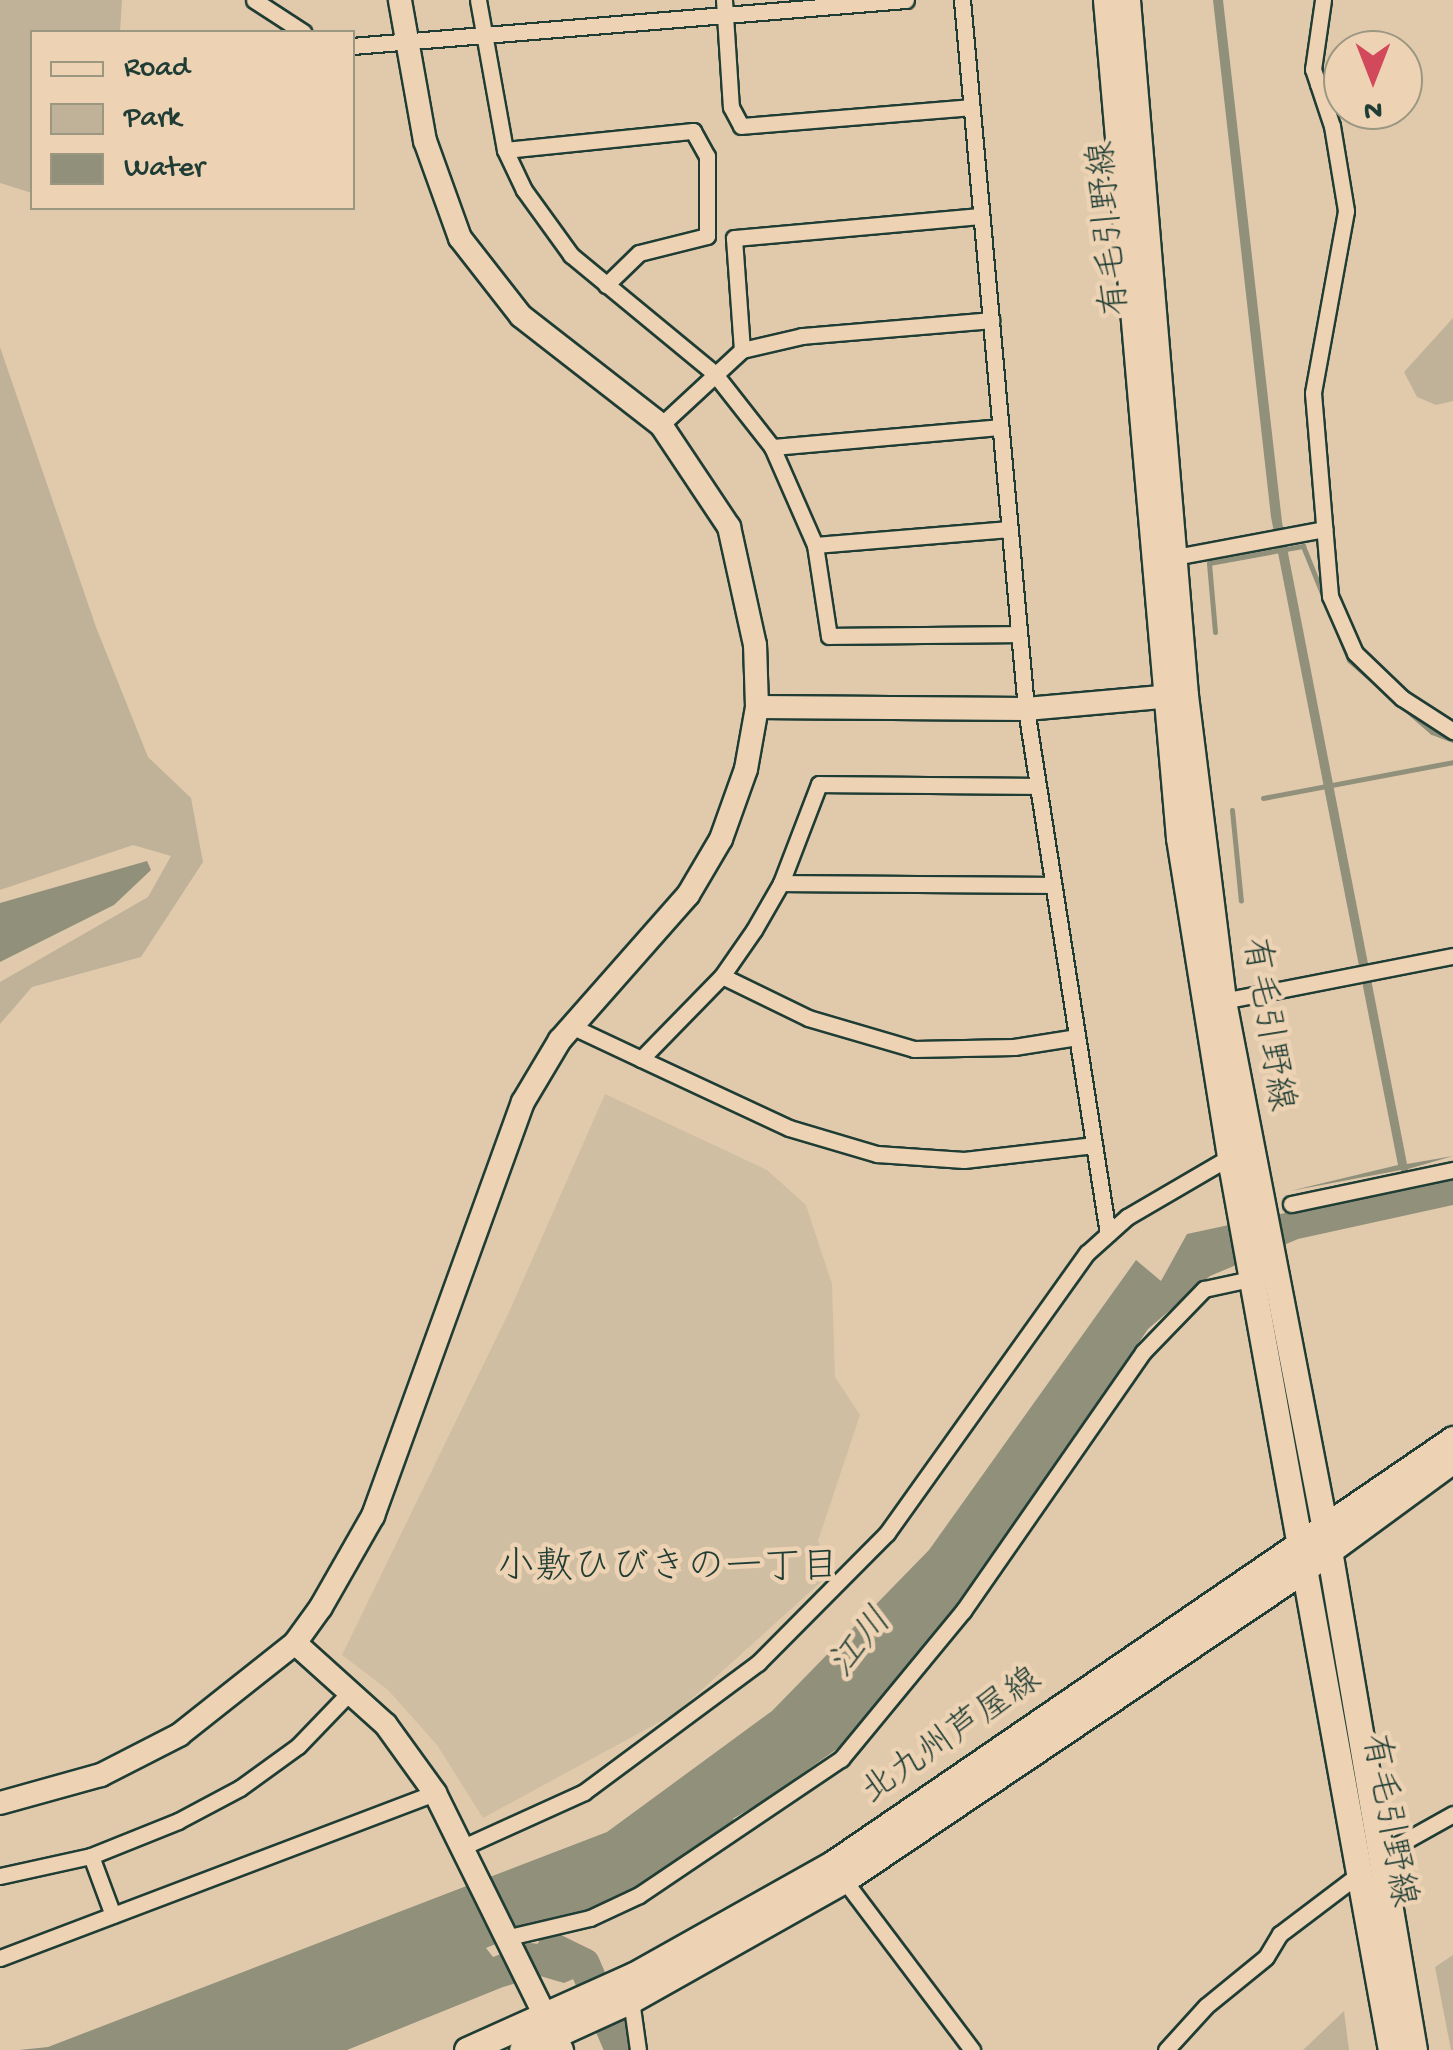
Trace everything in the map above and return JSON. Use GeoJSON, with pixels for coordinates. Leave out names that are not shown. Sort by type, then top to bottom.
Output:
{"type":"FeatureCollection","features":[{"type":"Feature","properties":{"kind":"main road","name":"有毛引野線"},"geometry":{"type":"LineString","coordinates":[[1106,0],[1175,696],[1304,1570],[1391,2050]]}},
{"type":"Feature","properties":{"kind":"main road","name":"有毛引野線"},"geometry":{"type":"LineString","coordinates":[[1127,0],[1175,556],[1175,696],[1223,1001],[1241,1158]]}},
{"type":"Feature","properties":{"kind":"main road","name":"有毛引野線"},"geometry":{"type":"LineString","coordinates":[[1259,1265],[1326,1537],[1414,2050]]}},
{"type":"Feature","properties":{"kind":"main road","name":"北九州芦屋線"},"geometry":{"type":"LineString","coordinates":[[467,2050],[580,2014],[844,1880],[1304,1570],[1326,1537],[1453,1439]]}},
{"type":"Feature","properties":{"kind":"main road","name":"北九州芦屋線"},"geometry":{"type":"LineString","coordinates":[[632,1988],[835,1862],[1300,1541],[1326,1537],[1453,1460]]}},
{"type":"Feature","properties":{"kind":"main road","name":"北九州芦屋線"},"geometry":{"type":"LineString","coordinates":[[522,2050],[550,2024]]}},
{"type":"Feature","properties":{"kind":"street"},"geometry":{"type":"LineString","coordinates":[[254,0],[300,30]]}},
{"type":"Feature","properties":{"kind":"street"},"geometry":{"type":"LineString","coordinates":[[0,1802],[54,1791],[136,1759],[231,1698],[294,1642],[374,1516],[523,1102],[571,1026],[688,895],[721,839],[746,769],[757,708],[748,592],[729,527],[661,425],[522,316],[460,238],[425,141],[400,0]]}},
{"type":"Feature","properties":{"kind":"street"},"geometry":{"type":"LineString","coordinates":[[478,0],[504,150],[546,225],[606,285],[714,373],[772,447],[815,545],[829,636],[1019,634]]}},
{"type":"Feature","properties":{"kind":"street"},"geometry":{"type":"LineString","coordinates":[[355,46],[485,36],[725,7],[906,0]]}},
{"type":"Feature","properties":{"kind":"street"},"geometry":{"type":"LineString","coordinates":[[962,0],[1026,710],[1108,1234]]}},
{"type":"Feature","properties":{"kind":"street"},"geometry":{"type":"LineString","coordinates":[[1323,0],[1314,69],[1346,211],[1313,393],[1334,610],[1355,653],[1402,698],[1453,731]]}},
{"type":"Feature","properties":{"kind":"street"},"geometry":{"type":"LineString","coordinates":[[725,7],[731,106],[741,126],[971,107]]}},
{"type":"Feature","properties":{"kind":"street"},"geometry":{"type":"LineString","coordinates":[[1318,84],[1323,84]]}},
{"type":"Feature","properties":{"kind":"street"},"geometry":{"type":"LineString","coordinates":[[504,150],[693,131],[706,156],[706,236],[639,253],[606,285]]}},
{"type":"Feature","properties":{"kind":"street"},"geometry":{"type":"LineString","coordinates":[[742,350],[734,238],[981,216]]}},
{"type":"Feature","properties":{"kind":"street"},"geometry":{"type":"LineString","coordinates":[[661,425],[742,350],[802,336],[990,320]]}},
{"type":"Feature","properties":{"kind":"street"},"geometry":{"type":"LineString","coordinates":[[772,447],[1000,427]]}},
{"type":"Feature","properties":{"kind":"street"},"geometry":{"type":"LineString","coordinates":[[815,545],[1010,529]]}},
{"type":"Feature","properties":{"kind":"street"},"geometry":{"type":"LineString","coordinates":[[1175,556],[1324,530]]}},
{"type":"Feature","properties":{"kind":"street"},"geometry":{"type":"LineString","coordinates":[[757,708],[1026,710],[1175,696]]}},
{"type":"Feature","properties":{"kind":"street"},"geometry":{"type":"LineString","coordinates":[[641,1059],[722,976],[782,883],[819,784],[1038,786]]}},
{"type":"Feature","properties":{"kind":"street"},"geometry":{"type":"LineString","coordinates":[[782,883],[1053,884]]}},
{"type":"Feature","properties":{"kind":"street"},"geometry":{"type":"LineString","coordinates":[[1223,1001],[1453,956]]}},
{"type":"Feature","properties":{"kind":"street"},"geometry":{"type":"LineString","coordinates":[[722,976],[808,1018],[914,1049],[1014,1047],[1077,1037]]}},
{"type":"Feature","properties":{"kind":"street"},"geometry":{"type":"LineString","coordinates":[[571,1026],[789,1128],[877,1154],[964,1160],[1094,1145]]}},
{"type":"Feature","properties":{"kind":"street"},"geometry":{"type":"LineString","coordinates":[[466,1852],[584,1792],[758,1663],[887,1534],[1058,1288],[1108,1234],[1241,1158]]}},
{"type":"Feature","properties":{"kind":"street"},"geometry":{"type":"LineString","coordinates":[[1291,1204],[1453,1170]]}},
{"type":"Feature","properties":{"kind":"street"},"geometry":{"type":"LineString","coordinates":[[510,1939],[590,1918],[639,1895],[841,1759],[964,1611],[1143,1352],[1204,1289],[1259,1265]]}},
{"type":"Feature","properties":{"kind":"street"},"geometry":{"type":"LineString","coordinates":[[294,1642],[386,1725],[434,1793],[550,2024]]}},
{"type":"Feature","properties":{"kind":"street"},"geometry":{"type":"LineString","coordinates":[[0,1876],[130,1844],[240,1788],[298,1746],[351,1691]]}},
{"type":"Feature","properties":{"kind":"street"},"geometry":{"type":"LineString","coordinates":[[0,1958],[434,1793]]}},
{"type":"Feature","properties":{"kind":"street"},"geometry":{"type":"LineString","coordinates":[[1166,2050],[1206,2006],[1266,1958],[1280,1934],[1360,1874],[1379,1855],[1453,1814]]}},
{"type":"Feature","properties":{"kind":"street"},"geometry":{"type":"LineString","coordinates":[[91,1856],[112,1915]]}},
{"type":"Feature","properties":{"kind":"street"},"geometry":{"type":"LineString","coordinates":[[844,1880],[972,2050]]}},
{"type":"Feature","properties":{"kind":"street"},"geometry":{"type":"LineString","coordinates":[[632,1988],[638,2050]]}},
{"type":"Feature","properties":{"kind":"shaded area"},"geometry":{"type":"Polygon","coordinates":[[[605,1094],[767,1170],[806,1205],[832,1284],[835,1377],[860,1415],[818,1541],[832,1572],[676,1713],[483,1818],[437,1745],[388,1690],[342,1655],[509,1312],[605,1094]]]}},
{"type":"Feature","properties":{"kind":"green space"},"geometry":{"type":"Polygon","coordinates":[[[0,0],[122,0],[120,30],[30,30],[30,192],[0,183],[0,0]]]}},
{"type":"Feature","properties":{"kind":"green space"},"geometry":{"type":"Polygon","coordinates":[[[1453,318],[1453,401],[1436,405],[1417,397],[1404,372],[1453,318]]]}},
{"type":"Feature","properties":{"kind":"green space"},"geometry":{"type":"Polygon","coordinates":[[[0,347],[96,627],[148,757],[191,798],[203,862],[141,957],[32,987],[0,1024],[0,982],[148,897],[171,856],[133,845],[0,890],[0,347]]]}},
{"type":"Feature","properties":{"kind":"green space"},"geometry":{"type":"Polygon","coordinates":[[[1453,1955],[1453,2050],[1451,2050],[1435,1967],[1453,1955]]]}},
{"type":"Feature","properties":{"kind":"green space"},"geometry":{"type":"Polygon","coordinates":[[[1344,2011],[1349,2050],[1303,2050],[1344,2011]]]}},
{"type":"Feature","properties":{"kind":"water"},"geometry":{"type":"Polygon","coordinates":[[[1213,0],[1223,0],[1282,522],[1407,1164],[1453,1156],[1408,1169],[1412,1186],[1453,1177],[1453,1205],[1298,1239],[1210,1276],[1148,1329],[950,1618],[841,1746],[762,1802],[569,1913],[486,1948],[493,1957],[529,1943],[581,1947],[599,1968],[564,1983],[540,1976],[503,1987],[347,2050],[19,2050],[48,2047],[607,1832],[772,1711],[929,1550],[1136,1260],[1161,1281],[1187,1234],[1406,1187],[1401,1170],[1290,1191],[1398,1165],[1271,517],[1213,0]]]}},
{"type":"Feature","properties":{"kind":"water"},"geometry":{"type":"Polygon","coordinates":[[[147,861],[151,870],[114,905],[0,962],[0,903],[147,861]]]}},
{"type":"Feature","properties":{"kind":"waterway"},"geometry":{"type":"LineString","coordinates":[[1215,632],[1209,563],[1303,546],[1349,660],[1432,732],[1453,740]]}},
{"type":"Feature","properties":{"kind":"waterway"},"geometry":{"type":"LineString","coordinates":[[1263,798],[1453,762]]}},
{"type":"Feature","properties":{"kind":"waterway"},"geometry":{"type":"LineString","coordinates":[[1232,810],[1241,901]]}},
{"type":"Feature","properties":{"kind":"waterway","name":"江川"},"geometry":{"type":"LineString","coordinates":[[568,1906],[632,1881],[718,1825]]}},
{"type":"Feature","properties":{"kind":"waterway"},"geometry":{"type":"LineString","coordinates":[[553,1949],[584,1964],[621,2050]]}},
{"type":"Feature","properties":{"kind":"district","name":"小敷ひびきの一丁目"},"geometry":{"type":"Point","coordinates":[668,1571]}}]}
